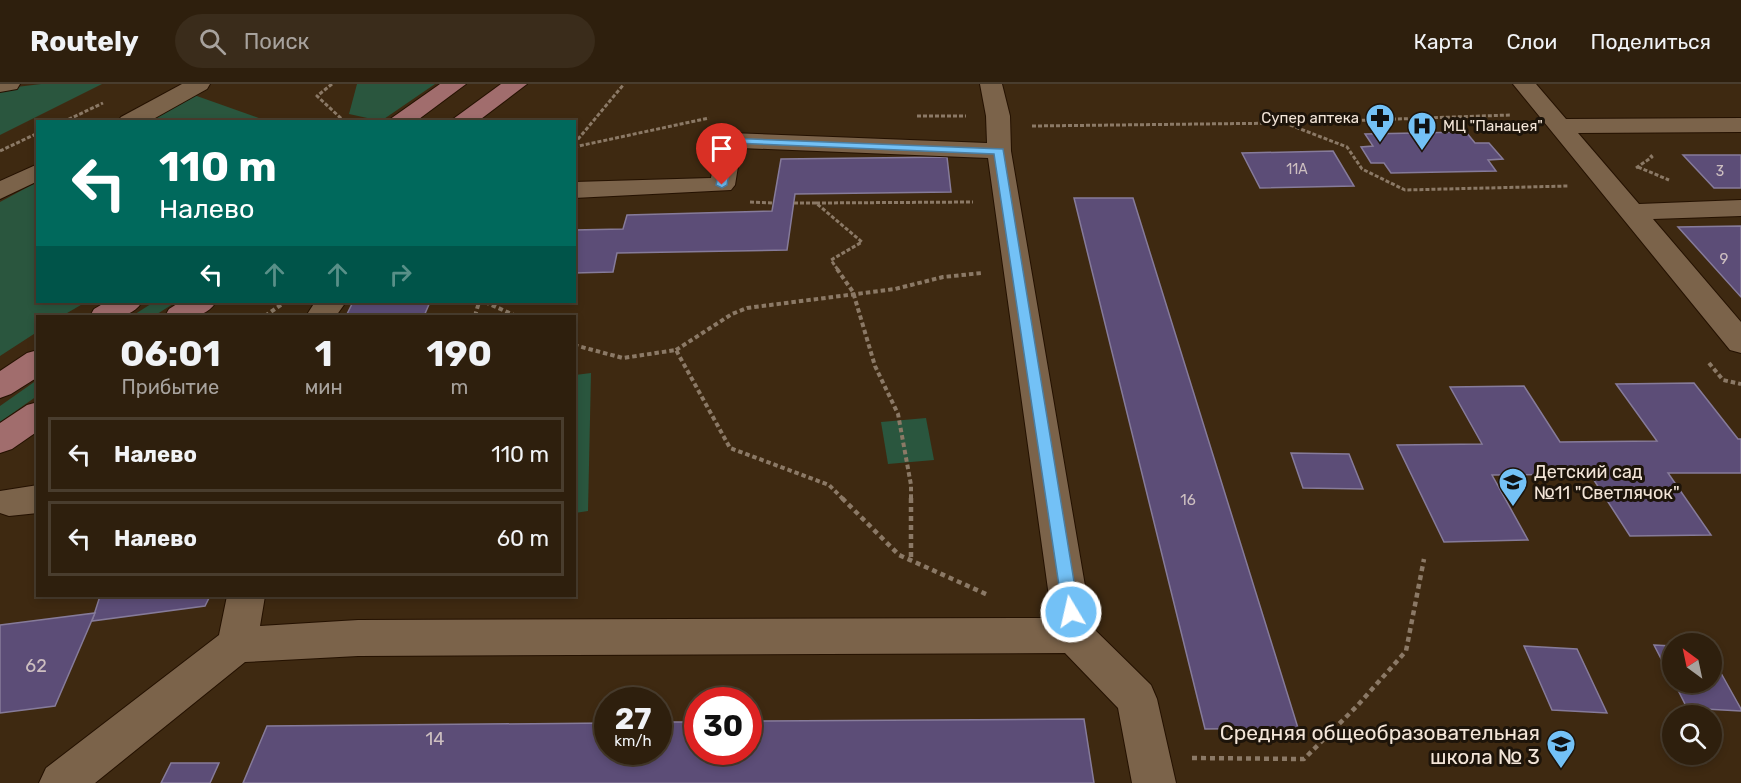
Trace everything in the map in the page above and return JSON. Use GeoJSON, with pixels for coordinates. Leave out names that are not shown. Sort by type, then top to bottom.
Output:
{"type":"FeatureCollection","features":[{"type":"Feature","properties":{"kind":"main road"},"geometry":{"type":"LineString","coordinates":[[401,120],[455,84]]}},
{"type":"Feature","properties":{"kind":"main road"},"geometry":{"type":"LineString","coordinates":[[465,120],[516,84]]}},
{"type":"Feature","properties":{"kind":"main road"},"geometry":{"type":"LineString","coordinates":[[106,315],[125,303]]}},
{"type":"Feature","properties":{"kind":"main road"},"geometry":{"type":"LineString","coordinates":[[181,315],[199,303]]}},
{"type":"Feature","properties":{"kind":"main road"},"geometry":{"type":"LineString","coordinates":[[0,386],[36,362]]}},
{"type":"Feature","properties":{"kind":"main road"},"geometry":{"type":"LineString","coordinates":[[0,440],[36,415]]}},
{"type":"Feature","properties":{"kind":"street"},"geometry":{"type":"LineString","coordinates":[[0,85],[9,84]]}},
{"type":"Feature","properties":{"kind":"street"},"geometry":{"type":"LineString","coordinates":[[133,120],[199,84]]}},
{"type":"Feature","properties":{"kind":"street"},"geometry":{"type":"LineString","coordinates":[[991,84],[998,116],[999,151],[1074,634],[1137,699],[1152,770]]}},
{"type":"Feature","properties":{"kind":"street"},"geometry":{"type":"LineString","coordinates":[[1524,84],[1741,342]]}},
{"type":"Feature","properties":{"kind":"street"},"geometry":{"type":"LineString","coordinates":[[1555,120],[1741,125]]}},
{"type":"Feature","properties":{"kind":"street"},"geometry":{"type":"LineString","coordinates":[[576,190],[722,185],[730,140],[999,151]]}},
{"type":"Feature","properties":{"kind":"street"},"geometry":{"type":"LineString","coordinates":[[0,191],[36,172]]}},
{"type":"Feature","properties":{"kind":"street"},"geometry":{"type":"LineString","coordinates":[[1632,212],[1741,208]]}},
{"type":"Feature","properties":{"kind":"street"},"geometry":{"type":"LineString","coordinates":[[321,315],[330,303]]}},
{"type":"Feature","properties":{"kind":"street"},"geometry":{"type":"LineString","coordinates":[[237,645],[246,597]]}},
{"type":"Feature","properties":{"kind":"street"},"geometry":{"type":"LineString","coordinates":[[62,783],[237,645],[358,638],[1074,634]]}},
{"type":"Feature","properties":{"kind":"path"},"geometry":{"type":"LineString","coordinates":[[332,84],[317,96],[343,120]]}},
{"type":"Feature","properties":{"kind":"path"},"geometry":{"type":"LineString","coordinates":[[576,144],[624,84]]}},
{"type":"Feature","properties":{"kind":"path"},"geometry":{"type":"LineString","coordinates":[[576,146],[719,116]]}},
{"type":"Feature","properties":{"kind":"path"},"geometry":{"type":"LineString","coordinates":[[916,116],[998,116],[1029,126],[1555,120]]}},
{"type":"Feature","properties":{"kind":"path"},"geometry":{"type":"LineString","coordinates":[[1286,123],[1347,147],[1362,168],[1405,190],[1609,185]]}},
{"type":"Feature","properties":{"kind":"path"},"geometry":{"type":"LineString","coordinates":[[0,151],[36,134]]}},
{"type":"Feature","properties":{"kind":"path"},"geometry":{"type":"LineString","coordinates":[[1628,163],[1671,181]]}},
{"type":"Feature","properties":{"kind":"path"},"geometry":{"type":"LineString","coordinates":[[794,203],[1007,202]]}},
{"type":"Feature","properties":{"kind":"path"},"geometry":{"type":"LineString","coordinates":[[816,203],[862,242],[831,260],[853,292],[875,366],[898,414],[911,485],[911,560]]}},
{"type":"Feature","properties":{"kind":"path"},"geometry":{"type":"LineString","coordinates":[[576,346],[623,358],[676,350],[732,314],[747,308],[853,292],[895,289],[943,277],[1018,270]]}},
{"type":"Feature","properties":{"kind":"path"},"geometry":{"type":"LineString","coordinates":[[266,315],[284,303]]}},
{"type":"Feature","properties":{"kind":"path"},"geometry":{"type":"LineString","coordinates":[[487,303],[514,315]]}},
{"type":"Feature","properties":{"kind":"path"},"geometry":{"type":"LineString","coordinates":[[676,350],[730,448],[829,485],[899,555],[991,597]]}},
{"type":"Feature","properties":{"kind":"path"},"geometry":{"type":"LineString","coordinates":[[1152,770],[1304,759],[1358,705],[1406,651],[1424,559]]}},
{"type":"Feature","properties":{"kind":"green space"},"geometry":{"type":"Polygon","coordinates":[[[41,84],[102,84],[0,135],[0,89],[41,84]]]}},
{"type":"Feature","properties":{"kind":"green space"},"geometry":{"type":"Polygon","coordinates":[[[357,84],[435,84],[382,120],[349,114],[357,84]]]}},
{"type":"Feature","properties":{"kind":"green space"},"geometry":{"type":"Polygon","coordinates":[[[194,95],[264,120],[150,120],[194,95]]]}},
{"type":"Feature","properties":{"kind":"green space"},"geometry":{"type":"Polygon","coordinates":[[[36,183],[36,303],[84,303],[64,315],[36,315],[36,333],[0,356],[0,202],[36,183]]]}},
{"type":"Feature","properties":{"kind":"green space"},"geometry":{"type":"Polygon","coordinates":[[[152,303],[174,303],[156,315],[134,315],[152,303]]]}},
{"type":"Feature","properties":{"kind":"green space"},"geometry":{"type":"Polygon","coordinates":[[[591,373],[588,511],[576,513],[576,375],[591,373]]]}},
{"type":"Feature","properties":{"kind":"green space"},"geometry":{"type":"Polygon","coordinates":[[[36,381],[36,397],[0,422],[0,406],[36,381]]]}},
{"type":"Feature","properties":{"kind":"green space"},"geometry":{"type":"Polygon","coordinates":[[[926,418],[934,460],[888,464],[881,422],[926,418]]]}},
{"type":"Feature","properties":{"kind":"building"},"geometry":{"type":"Polygon","coordinates":[[[1466,132],[1475,143],[1489,143],[1503,159],[1488,160],[1496,171],[1391,173],[1384,163],[1371,163],[1361,147],[1373,146],[1365,134],[1466,132]]]}},
{"type":"Feature","properties":{"kind":"building"},"geometry":{"type":"Polygon","coordinates":[[[1333,151],[1354,186],[1260,188],[1242,153],[1333,151]]]}},
{"type":"Feature","properties":{"kind":"building"},"geometry":{"type":"Polygon","coordinates":[[[1683,155],[1741,155],[1741,188],[1714,188],[1683,155]]]}},
{"type":"Feature","properties":{"kind":"building"},"geometry":{"type":"Polygon","coordinates":[[[947,157],[951,192],[795,194],[787,250],[617,253],[613,272],[576,273],[576,230],[623,229],[627,215],[772,211],[781,159],[947,157]]]}},
{"type":"Feature","properties":{"kind":"building"},"geometry":{"type":"Polygon","coordinates":[[[1074,198],[1133,198],[1298,728],[1205,729],[1074,198]]]}},
{"type":"Feature","properties":{"kind":"building"},"geometry":{"type":"Polygon","coordinates":[[[1741,226],[1741,297],[1678,227],[1741,226]]]}},
{"type":"Feature","properties":{"kind":"building"},"geometry":{"type":"Polygon","coordinates":[[[352,303],[430,303],[424,315],[346,315],[352,303]]]}},
{"type":"Feature","properties":{"kind":"building"},"geometry":{"type":"Polygon","coordinates":[[[1694,383],[1738,439],[1741,439],[1741,473],[1668,473],[1711,535],[1630,536],[1590,474],[1492,475],[1528,540],[1444,542],[1397,445],[1482,444],[1450,387],[1524,386],[1560,442],[1657,441],[1616,384],[1694,383]]]}},
{"type":"Feature","properties":{"kind":"building"},"geometry":{"type":"Polygon","coordinates":[[[1291,453],[1349,454],[1363,489],[1303,488],[1291,453]]]}},
{"type":"Feature","properties":{"kind":"building"},"geometry":{"type":"Polygon","coordinates":[[[100,597],[210,597],[205,606],[92,621],[100,597]]]}},
{"type":"Feature","properties":{"kind":"building"},"geometry":{"type":"Polygon","coordinates":[[[95,613],[55,706],[0,713],[0,625],[95,613]]]}},
{"type":"Feature","properties":{"kind":"building"},"geometry":{"type":"Polygon","coordinates":[[[1654,645],[1662,645],[1662,661],[1654,645]]]}},
{"type":"Feature","properties":{"kind":"building"},"geometry":{"type":"Polygon","coordinates":[[[1524,646],[1577,649],[1607,713],[1552,710],[1524,646]]]}},
{"type":"Feature","properties":{"kind":"building"},"geometry":{"type":"Polygon","coordinates":[[[1722,675],[1741,711],[1722,710],[1722,705],[1686,705],[1680,693],[1722,693],[1722,675]]]}},
{"type":"Feature","properties":{"kind":"building"},"geometry":{"type":"Polygon","coordinates":[[[1084,719],[1094,783],[243,783],[267,726],[594,723],[594,765],[672,765],[672,722],[684,722],[684,765],[762,765],[762,721],[1084,719]]]}},
{"type":"Feature","properties":{"kind":"building"},"geometry":{"type":"Polygon","coordinates":[[[171,763],[219,763],[210,783],[161,783],[171,763]]]}},
{"type":"Feature","properties":{"kind":"place","name":"Супер аптека"},"geometry":{"type":"Point","coordinates":[1380,144]}},
{"type":"Feature","properties":{"kind":"place","name":"МЦ \"Панацея\""},"geometry":{"type":"Point","coordinates":[1422,152]}},
{"type":"Feature","properties":{"kind":"place","name":"Детский сад №11 \"Светлячок\""},"geometry":{"type":"Point","coordinates":[1513,508]}},
{"type":"Feature","properties":{"kind":"place","name":"Средняя общеобразовательная школа № 3"},"geometry":{"type":"Point","coordinates":[1561,770]}},
{"type":"Feature","properties":{"kind":"route"},"geometry":{"type":"LineString","coordinates":[[722,185],[730,140],[999,151],[1071,612]]}}]}
